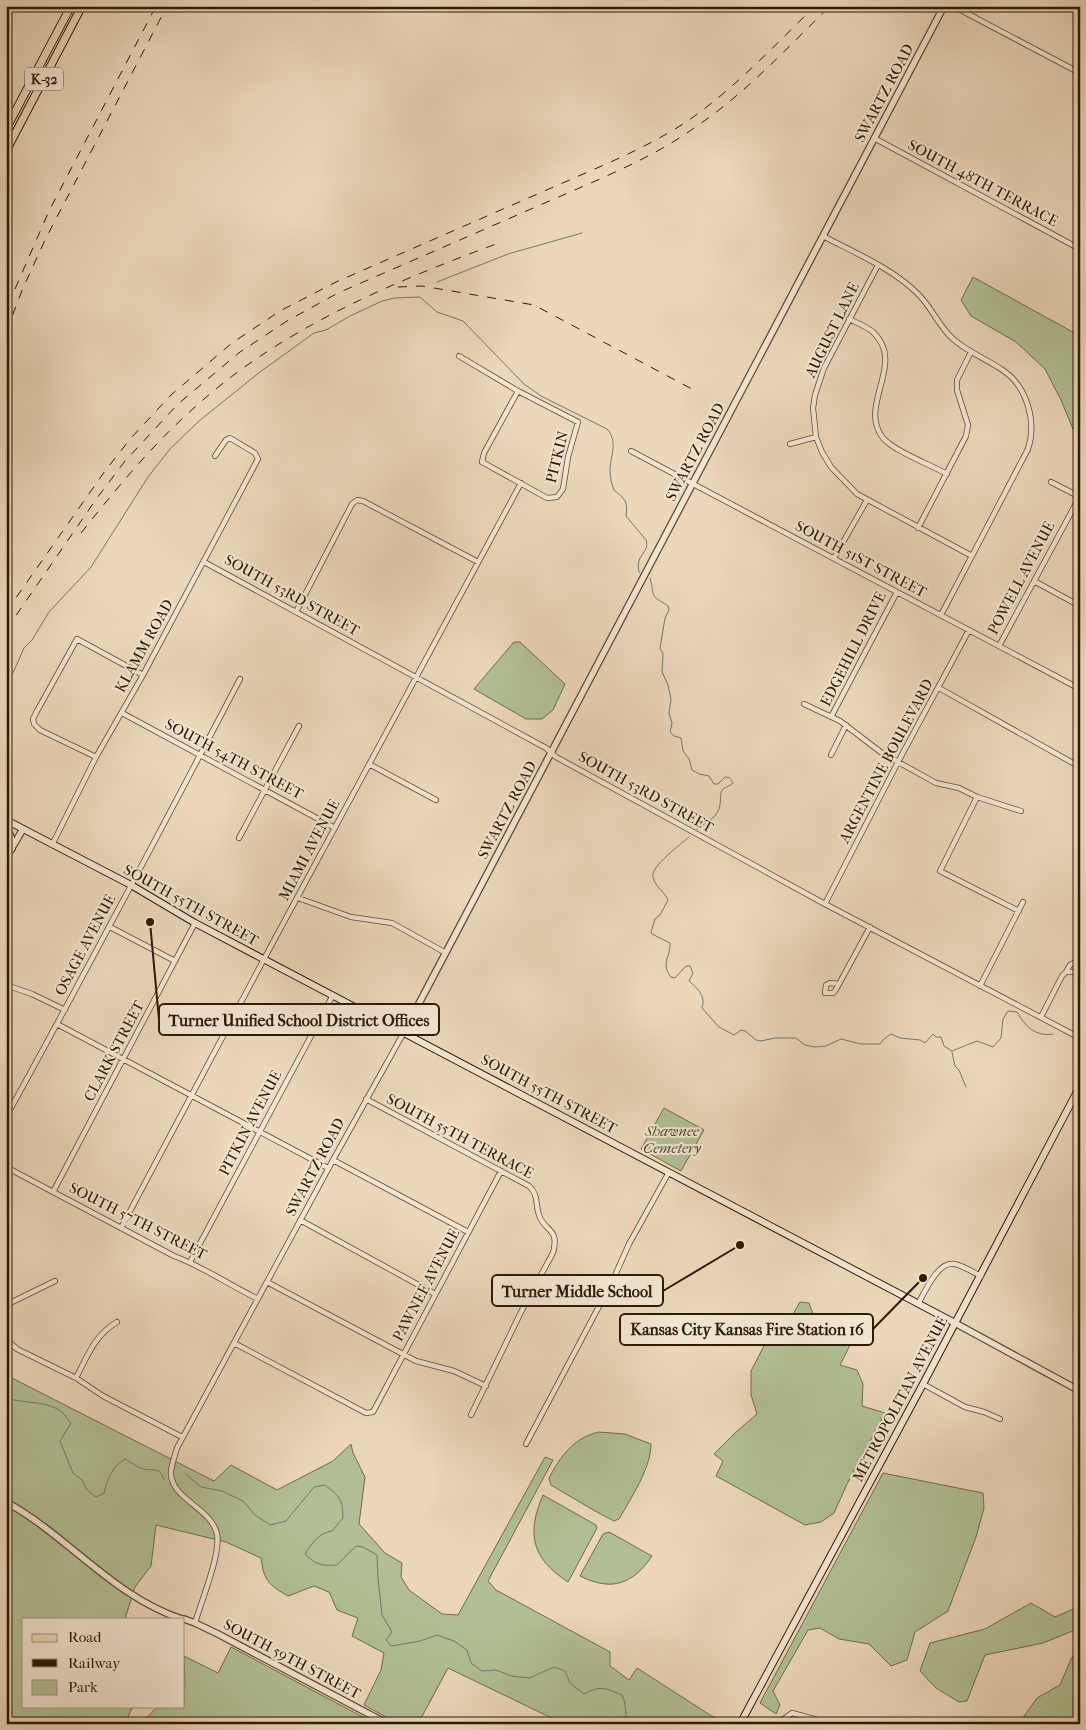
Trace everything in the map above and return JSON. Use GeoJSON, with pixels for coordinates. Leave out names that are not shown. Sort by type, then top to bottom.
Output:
{"type":"FeatureCollection","features":[{"type":"Feature","properties":{"kind":"main road","name":"K-32"},"geometry":{"type":"LineString","coordinates":[[7,127],[70,6]]}},
{"type":"Feature","properties":{"kind":"main road","name":"K-32"},"geometry":{"type":"LineString","coordinates":[[6,151],[82,6]]}},
{"type":"Feature","properties":{"kind":"main road","name":"SOUTH 55TH STREET"},"geometry":{"type":"LineString","coordinates":[[6,820],[130,885],[264,959],[955,1323]]}},
{"type":"Feature","properties":{"kind":"main road"},"geometry":{"type":"LineString","coordinates":[[6,827],[11,837],[12,848]]}},
{"type":"Feature","properties":{"kind":"main road","name":"METROPOLITAN AVENUE"},"geometry":{"type":"LineString","coordinates":[[742,1723],[924,1384],[1080,1086]]}},
{"type":"Feature","properties":{"kind":"street","name":"SWARTZ ROAD"},"geometry":{"type":"LineString","coordinates":[[195,1623],[218,1542],[217,1532],[211,1520],[198,1507],[184,1498],[174,1484],[171,1472],[182,1437],[332,1160],[404,1032],[944,6]]}},
{"type":"Feature","properties":{"kind":"street"},"geometry":{"type":"LineString","coordinates":[[953,6],[1080,74]]}},
{"type":"Feature","properties":{"kind":"street"},"geometry":{"type":"LineString","coordinates":[[7,127],[17,130]]}},
{"type":"Feature","properties":{"kind":"street","name":"SOUTH 48TH TERRACE"},"geometry":{"type":"LineString","coordinates":[[874,138],[1080,249]]}},
{"type":"Feature","properties":{"kind":"street"},"geometry":{"type":"LineString","coordinates":[[823,236],[899,278],[919,295],[953,339],[1004,371],[1015,382],[1029,408],[1032,434],[1028,449],[940,615]]}},
{"type":"Feature","properties":{"kind":"street","name":"AUGUST LANE"},"geometry":{"type":"LineString","coordinates":[[878,265],[824,368],[815,395],[813,422],[816,437],[831,467],[857,494],[972,556]]}},
{"type":"Feature","properties":{"kind":"street"},"geometry":{"type":"LineString","coordinates":[[849,319],[874,333],[881,343],[885,355],[885,374],[875,406],[874,416],[883,438],[893,446],[947,474]]}},
{"type":"Feature","properties":{"kind":"street"},"geometry":{"type":"LineString","coordinates":[[918,528],[961,448],[968,425],[956,390],[957,380],[971,352]]}},
{"type":"Feature","properties":{"kind":"street"},"geometry":{"type":"LineString","coordinates":[[459,356],[518,391],[484,452],[482,462],[521,483]]}},
{"type":"Feature","properties":{"kind":"street","name":"PITKIN"},"geometry":{"type":"LineString","coordinates":[[518,391],[578,422],[568,457],[563,489],[558,497],[547,498],[521,483]]}},
{"type":"Feature","properties":{"kind":"street"},"geometry":{"type":"LineString","coordinates":[[790,444],[816,437]]}},
{"type":"Feature","properties":{"kind":"street","name":"KLAMM ROAD"},"geometry":{"type":"LineString","coordinates":[[52,845],[96,757],[143,675],[258,459],[255,452],[231,438],[226,440],[215,456]]}},
{"type":"Feature","properties":{"kind":"street","name":"SOUTH 51ST STREET"},"geometry":{"type":"LineString","coordinates":[[631,451],[1080,689]]}},
{"type":"Feature","properties":{"kind":"street"},"geometry":{"type":"LineString","coordinates":[[1051,482],[1080,496]]}},
{"type":"Feature","properties":{"kind":"street","name":"MIAMI AVENUE"},"geometry":{"type":"LineString","coordinates":[[121,1228],[521,483]]}},
{"type":"Feature","properties":{"kind":"street","name":"POWELL AVENUE"},"geometry":{"type":"LineString","coordinates":[[999,646],[1080,496]]}},
{"type":"Feature","properties":{"kind":"street"},"geometry":{"type":"LineString","coordinates":[[296,612],[352,504],[357,500],[363,501],[478,562]]}},
{"type":"Feature","properties":{"kind":"street"},"geometry":{"type":"LineString","coordinates":[[834,558],[867,500]]}},
{"type":"Feature","properties":{"kind":"street","name":"SOUTH 53RD STREET"},"geometry":{"type":"LineString","coordinates":[[204,562],[546,748],[556,757],[825,904],[1080,1038]]}},
{"type":"Feature","properties":{"kind":"street"},"geometry":{"type":"LineString","coordinates":[[1034,581],[1080,606]]}},
{"type":"Feature","properties":{"kind":"street","name":"EDGEHILL DRIVE"},"geometry":{"type":"LineString","coordinates":[[831,718],[897,592]]}},
{"type":"Feature","properties":{"kind":"street","name":"ARGENTINE BOULEVARD"},"geometry":{"type":"LineString","coordinates":[[825,904],[969,630]]}},
{"type":"Feature","properties":{"kind":"street"},"geometry":{"type":"LineString","coordinates":[[96,757],[40,730],[33,720],[77,639],[143,675]]}},
{"type":"Feature","properties":{"kind":"street","name":"OSAGE AVENUE"},"geometry":{"type":"LineString","coordinates":[[6,1117],[110,927],[130,885],[240,679]]}},
{"type":"Feature","properties":{"kind":"street"},"geometry":{"type":"LineString","coordinates":[[939,688],[1080,767]]}},
{"type":"Feature","properties":{"kind":"street"},"geometry":{"type":"LineString","coordinates":[[804,704],[846,726],[872,746],[936,783],[959,788],[977,797],[1021,812]]}},
{"type":"Feature","properties":{"kind":"street","name":"SOUTH 54TH STREET"},"geometry":{"type":"LineString","coordinates":[[122,713],[335,828]]}},
{"type":"Feature","properties":{"kind":"street"},"geometry":{"type":"LineString","coordinates":[[239,838],[299,726]]}},
{"type":"Feature","properties":{"kind":"street","name":"EDGEHILL DRIVE"},"geometry":{"type":"LineString","coordinates":[[831,755],[846,726]]}},
{"type":"Feature","properties":{"kind":"street"},"geometry":{"type":"LineString","coordinates":[[369,764],[436,800]]}},
{"type":"Feature","properties":{"kind":"street"},"geometry":{"type":"LineString","coordinates":[[977,797],[940,871],[1018,911]]}},
{"type":"Feature","properties":{"kind":"street"},"geometry":{"type":"LineString","coordinates":[[6,858],[23,829]]}},
{"type":"Feature","properties":{"kind":"street"},"geometry":{"type":"LineString","coordinates":[[298,898],[352,917],[395,925],[446,953]]}},
{"type":"Feature","properties":{"kind":"street"},"geometry":{"type":"LineString","coordinates":[[980,986],[1023,902]]}},
{"type":"Feature","properties":{"kind":"street","name":"CLARK STREET"},"geometry":{"type":"LineString","coordinates":[[54,1192],[195,922]]}},
{"type":"Feature","properties":{"kind":"street"},"geometry":{"type":"LineString","coordinates":[[110,927],[175,961]]}},
{"type":"Feature","properties":{"kind":"street"},"geometry":{"type":"LineString","coordinates":[[839,984],[870,927]]}},
{"type":"Feature","properties":{"kind":"street"},"geometry":{"type":"LineString","coordinates":[[1041,1017],[1062,976],[1070,965],[1080,960]]}},
{"type":"Feature","properties":{"kind":"street"},"geometry":{"type":"LineString","coordinates":[[1066,972],[1080,972]]}},
{"type":"Feature","properties":{"kind":"street"},"geometry":{"type":"LineString","coordinates":[[6,985],[32,994],[65,1010]]}},
{"type":"Feature","properties":{"kind":"street","name":"PITKIN AVENUE"},"geometry":{"type":"LineString","coordinates":[[190,1262],[333,995]]}},
{"type":"Feature","properties":{"kind":"street"},"geometry":{"type":"LineString","coordinates":[[57,1024],[328,1168]]}},
{"type":"Feature","properties":{"kind":"street","name":"SOUTH 55TH TERRACE"},"geometry":{"type":"LineString","coordinates":[[366,1099],[532,1189],[536,1194],[539,1216],[554,1237],[553,1253],[525,1304],[471,1415]]}},
{"type":"Feature","properties":{"kind":"street"},"geometry":{"type":"LineString","coordinates":[[332,1160],[468,1232]]}},
{"type":"Feature","properties":{"kind":"street","name":"SOUTH 57TH STREET"},"geometry":{"type":"LineString","coordinates":[[6,1167],[258,1299]]}},
{"type":"Feature","properties":{"kind":"street","name":"PAWNEE AVENUE"},"geometry":{"type":"LineString","coordinates":[[234,1344],[366,1413],[373,1412],[501,1171]]}},
{"type":"Feature","properties":{"kind":"street"},"geometry":{"type":"LineString","coordinates":[[526,1444],[613,1280],[629,1244],[670,1172]]}},
{"type":"Feature","properties":{"kind":"street"},"geometry":{"type":"LineString","coordinates":[[300,1220],[435,1294]]}},
{"type":"Feature","properties":{"kind":"street"},"geometry":{"type":"LineString","coordinates":[[918,1304],[938,1271],[947,1264],[956,1264],[981,1276]]}},
{"type":"Feature","properties":{"kind":"street"},"geometry":{"type":"LineString","coordinates":[[6,1305],[55,1281]]}},
{"type":"Feature","properties":{"kind":"street"},"geometry":{"type":"LineString","coordinates":[[267,1282],[403,1355],[428,1365],[454,1371],[486,1386]]}},
{"type":"Feature","properties":{"kind":"street"},"geometry":{"type":"LineString","coordinates":[[76,1378],[100,1334],[117,1322]]}},
{"type":"Feature","properties":{"kind":"street","name":"SOUTH 55TH STREET"},"geometry":{"type":"LineString","coordinates":[[955,1323],[1080,1391]]}},
{"type":"Feature","properties":{"kind":"street"},"geometry":{"type":"LineString","coordinates":[[6,1339],[17,1349],[76,1378],[103,1396],[182,1437]]}},
{"type":"Feature","properties":{"kind":"street"},"geometry":{"type":"LineString","coordinates":[[924,1384],[965,1407],[1000,1419]]}},
{"type":"Feature","properties":{"kind":"street","name":"SOUTH 59TH STREET"},"geometry":{"type":"LineString","coordinates":[[6,1502],[43,1525],[135,1597],[180,1618]]}},
{"type":"Feature","properties":{"kind":"street","name":"SOUTH 59TH STREET"},"geometry":{"type":"LineString","coordinates":[[185,1620],[195,1623],[388,1724]]}},
{"type":"Feature","properties":{"kind":"street"},"geometry":{"type":"LineString","coordinates":[[777,1724],[792,1713],[814,1719],[820,1724]]}},
{"type":"Feature","properties":{"kind":"green space"},"geometry":{"type":"Polygon","coordinates":[[[973,277],[1080,336],[1080,416],[1073,429],[1045,369],[1016,342],[971,316],[961,300],[973,277]]]}},
{"type":"Feature","properties":{"kind":"green space"},"geometry":{"type":"Polygon","coordinates":[[[514,642],[520,642],[565,684],[553,710],[542,719],[526,719],[474,689],[514,642]]]}},
{"type":"Feature","properties":{"kind":"green space","name":"Shawnee Cemetery"},"geometry":{"type":"Polygon","coordinates":[[[664,1108],[704,1130],[681,1171],[641,1149],[664,1108]]]}},
{"type":"Feature","properties":{"kind":"green space"},"geometry":{"type":"Polygon","coordinates":[[[800,1302],[809,1303],[817,1325],[829,1339],[839,1335],[850,1345],[840,1365],[857,1370],[863,1384],[862,1406],[885,1413],[847,1484],[834,1513],[821,1522],[805,1525],[716,1476],[723,1461],[714,1454],[757,1414],[751,1395],[751,1371],[766,1342],[788,1323],[800,1302]]]}},
{"type":"Feature","properties":{"kind":"green space"},"geometry":{"type":"Polygon","coordinates":[[[6,1375],[214,1481],[231,1465],[277,1490],[333,1461],[351,1444],[353,1453],[365,1477],[359,1524],[385,1553],[402,1563],[401,1577],[409,1590],[442,1614],[458,1615],[545,1457],[553,1460],[488,1581],[496,1590],[610,1652],[610,1666],[629,1680],[637,1668],[724,1724],[564,1724],[448,1668],[418,1724],[399,1724],[364,1705],[381,1670],[384,1653],[352,1636],[358,1618],[337,1610],[329,1592],[314,1586],[288,1596],[268,1582],[261,1558],[226,1542],[156,1525],[151,1566],[135,1587],[125,1618],[22,1618],[22,1708],[132,1708],[125,1724],[6,1724],[6,1375]]]}},
{"type":"Feature","properties":{"kind":"green space"},"geometry":{"type":"Polygon","coordinates":[[[599,1432],[625,1434],[651,1444],[648,1463],[640,1483],[619,1519],[614,1521],[551,1485],[549,1478],[563,1455],[575,1443],[599,1432]]]}},
{"type":"Feature","properties":{"kind":"green space"},"geometry":{"type":"Polygon","coordinates":[[[883,1473],[983,1493],[984,1508],[976,1537],[948,1611],[915,1632],[907,1660],[891,1666],[869,1644],[839,1639],[820,1628],[808,1630],[773,1691],[780,1705],[776,1714],[760,1703],[883,1473]]]}},
{"type":"Feature","properties":{"kind":"green space"},"geometry":{"type":"Polygon","coordinates":[[[543,1495],[596,1525],[597,1528],[568,1582],[547,1564],[536,1544],[534,1534],[535,1522],[543,1495]]]}},
{"type":"Feature","properties":{"kind":"green space"},"geometry":{"type":"Polygon","coordinates":[[[609,1532],[652,1556],[637,1573],[621,1582],[602,1584],[580,1576],[603,1534],[609,1532]]]}},
{"type":"Feature","properties":{"kind":"green space"},"geometry":{"type":"Polygon","coordinates":[[[1031,1603],[1055,1617],[1080,1606],[1080,1628],[1043,1643],[985,1655],[967,1701],[959,1702],[936,1688],[920,1671],[930,1643],[985,1629],[1031,1603]]]}},
{"type":"Feature","properties":{"kind":"green space"},"geometry":{"type":"Polygon","coordinates":[[[231,1647],[376,1724],[142,1724],[158,1708],[185,1708],[185,1656],[218,1673],[231,1647]]]}},
{"type":"Feature","properties":{"kind":"green space"},"geometry":{"type":"Polygon","coordinates":[[[1080,1654],[1080,1724],[1003,1724],[1020,1722],[1037,1698],[1060,1685],[1072,1657],[1080,1654]]]}},
{"type":"Feature","properties":{"kind":"waterway"},"geometry":{"type":"LineString","coordinates":[[437,282],[508,254],[582,233]]}},
{"type":"Feature","properties":{"kind":"waterway"},"geometry":{"type":"LineString","coordinates":[[6,680],[12,675],[24,648],[32,640],[49,612],[91,567],[148,477],[170,449],[199,421],[260,372],[314,333],[326,330],[382,301],[395,298],[420,297],[437,312],[463,321],[524,384],[541,396],[607,429],[613,443],[610,469],[614,490],[625,501],[627,507],[626,516],[646,540],[647,545],[638,566],[640,573]]}},
{"type":"Feature","properties":{"kind":"waterway"},"geometry":{"type":"LineString","coordinates":[[650,578],[654,595],[668,606],[669,610],[665,618],[660,648],[663,654],[662,672],[668,685],[671,699],[669,713],[672,723],[670,732],[674,736],[681,738],[683,751],[689,759],[692,770],[709,776],[714,784],[718,784],[725,777],[730,778],[733,783],[722,790],[720,806],[716,814],[697,829]]}},
{"type":"Feature","properties":{"kind":"waterway"},"geometry":{"type":"LineString","coordinates":[[689,837],[673,850],[653,873],[656,884],[668,900],[660,915],[655,919],[651,932],[670,943],[666,968],[671,977],[675,978],[686,966],[690,966],[693,973],[689,981],[702,996],[702,1008],[719,1027],[734,1035],[741,1030],[745,1031],[756,1040],[796,1038],[805,1045],[815,1047],[826,1046],[841,1039],[861,1044],[880,1044],[891,1034],[900,1038],[920,1040],[925,1043],[933,1034],[936,1037],[941,1037],[944,1046],[952,1051],[977,1041],[993,1047],[1001,1038],[1003,1019],[1008,1011],[1017,1012],[1023,1022],[1036,1032],[1053,1034]]}},
{"type":"Feature","properties":{"kind":"waterway"},"geometry":{"type":"LineString","coordinates":[[952,1052],[955,1066],[959,1070],[966,1087]]}},
{"type":"Feature","properties":{"kind":"waterway"},"geometry":{"type":"LineString","coordinates":[[6,1398],[44,1404],[64,1414],[71,1423],[60,1441],[73,1473],[82,1480],[87,1490],[96,1497],[104,1493],[111,1473],[125,1459],[147,1470],[158,1470],[164,1479]]}},
{"type":"Feature","properties":{"kind":"waterway"},"geometry":{"type":"LineString","coordinates":[[187,1475],[201,1487],[222,1491],[243,1501],[255,1515],[270,1525],[286,1521],[314,1487],[325,1485],[339,1498],[343,1518],[332,1531],[316,1539],[305,1554],[316,1563],[327,1565],[337,1565],[356,1546],[363,1547],[377,1555],[382,1615],[392,1632],[386,1640],[391,1646],[420,1641],[437,1635],[454,1641],[467,1650],[471,1663],[482,1671],[496,1670],[511,1676],[529,1678],[554,1667],[565,1671],[570,1683],[584,1694],[603,1688],[622,1695],[629,1724]]}},
{"type":"Feature","properties":{"kind":"railway"},"geometry":{"type":"LineString","coordinates":[[15,289],[49,211],[156,6]]}},
{"type":"Feature","properties":{"kind":"railway"},"geometry":{"type":"LineString","coordinates":[[6,332],[23,288],[45,240],[167,6]]}},
{"type":"Feature","properties":{"kind":"railway"},"geometry":{"type":"LineString","coordinates":[[6,612],[105,471],[131,438],[171,395],[232,343],[280,311],[336,282],[609,163],[667,134],[706,108],[754,66],[815,6]]}},
{"type":"Feature","properties":{"kind":"railway"},"geometry":{"type":"LineString","coordinates":[[6,630],[97,498],[125,461],[178,404],[240,352],[287,321],[338,293],[600,179],[672,143],[731,101],[830,6]]}},
{"type":"Feature","properties":{"kind":"railway"},"geometry":{"type":"LineString","coordinates":[[81,533],[135,468],[179,422],[228,379],[263,354],[337,311],[416,275],[496,244]]}},
{"type":"Feature","properties":{"kind":"railway"},"geometry":{"type":"LineString","coordinates":[[398,287],[422,286],[534,305],[692,389]]}},
{"type":"Feature","properties":{"kind":"place","name":"Turner Unified School District Offices"},"geometry":{"type":"Point","coordinates":[150,922]}},
{"type":"Feature","properties":{"kind":"place","name":"Turner Middle School"},"geometry":{"type":"Point","coordinates":[740,1245]}},
{"type":"Feature","properties":{"kind":"place","name":"Kansas City Kansas Fire Station 16"},"geometry":{"type":"Point","coordinates":[923,1278]}}]}
